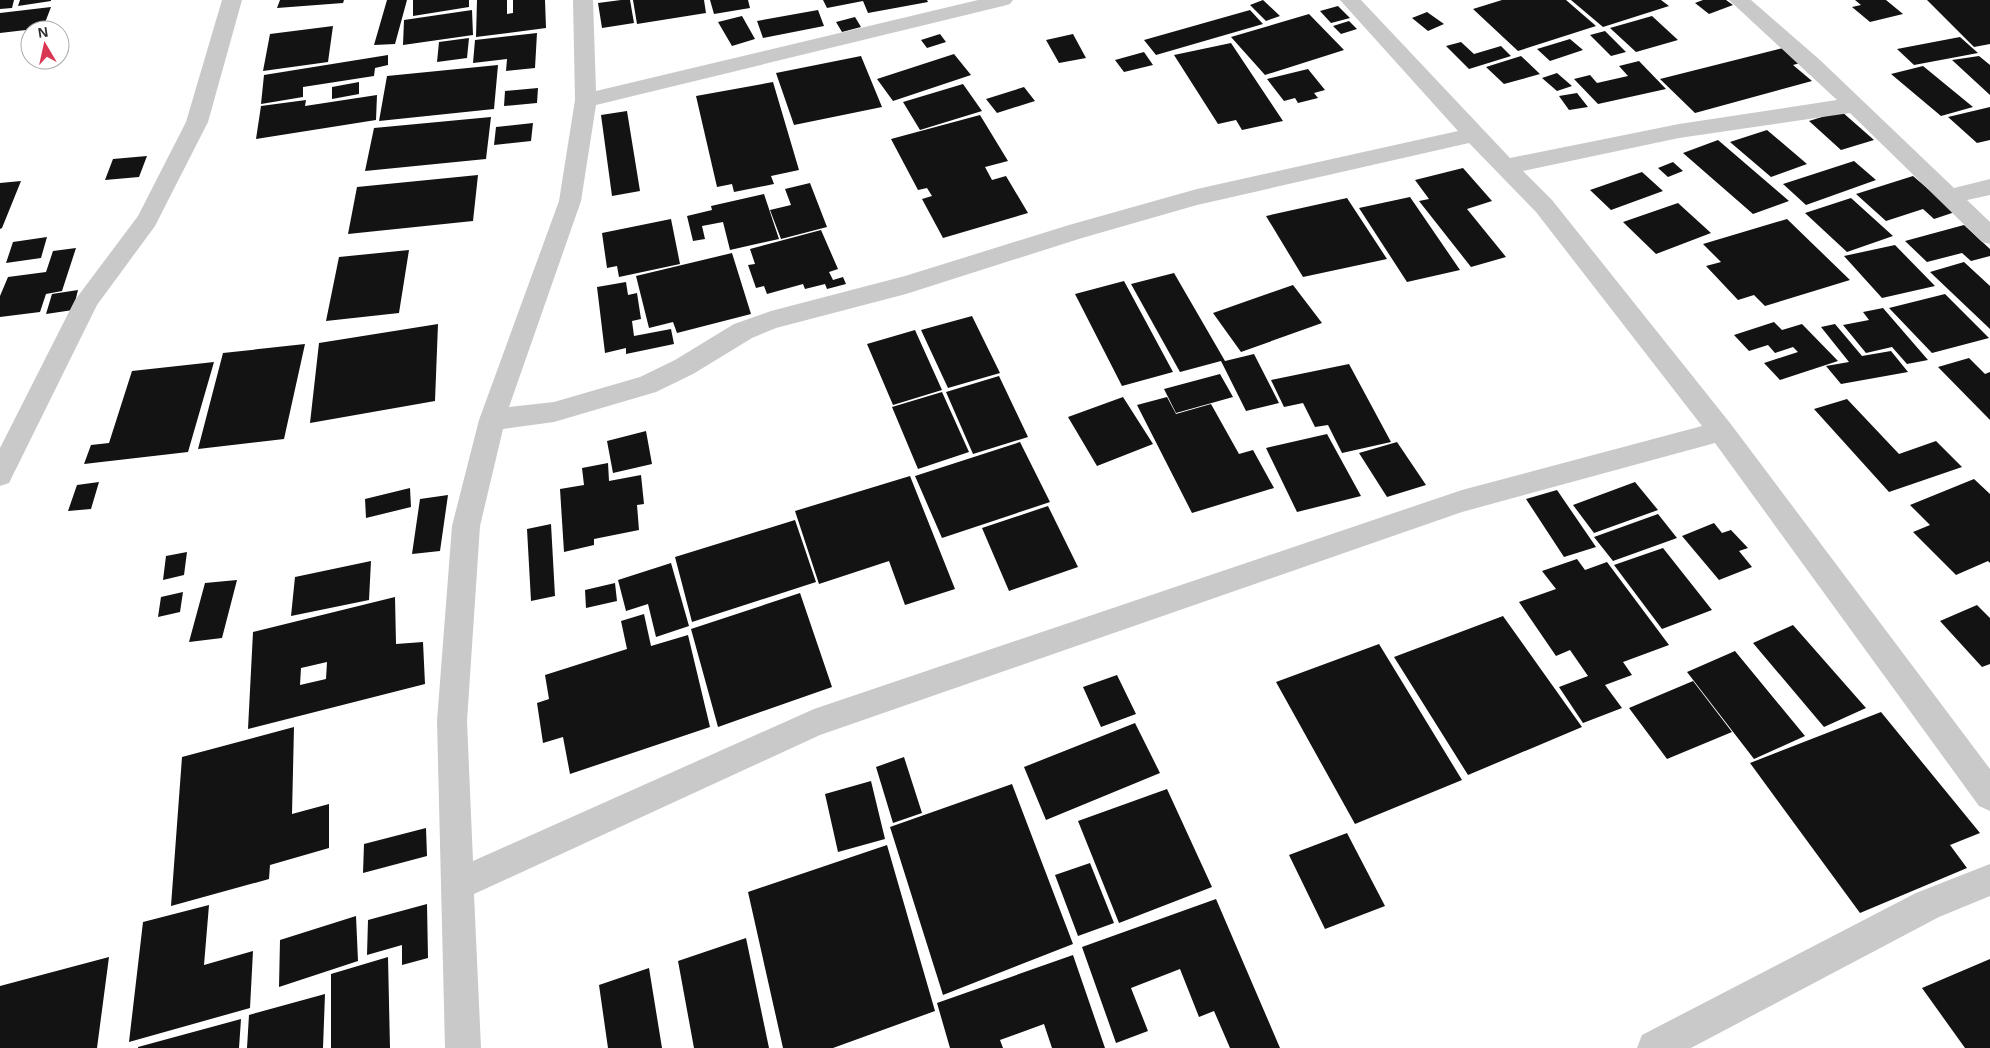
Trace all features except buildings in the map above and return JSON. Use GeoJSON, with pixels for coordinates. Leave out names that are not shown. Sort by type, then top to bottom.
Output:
{"type":"FeatureCollection","features":[{"type":"Feature","properties":{"kind":"street"},"geometry":{"type":"LineString","coordinates":[[0,475],[87,300],[147,220],[197,122],[232,0]]}},
{"type":"Feature","properties":{"kind":"street"},"geometry":{"type":"LineString","coordinates":[[463,1048],[452,721],[466,526],[492,420],[570,201],[586,100],[583,0]]}},
{"type":"Feature","properties":{"kind":"street"},"geometry":{"type":"LineString","coordinates":[[586,100],[1003,0]]}},
{"type":"Feature","properties":{"kind":"street"},"geometry":{"type":"LineString","coordinates":[[1350,0],[1474,135],[1544,206],[1721,431],[1990,795]]}},
{"type":"Feature","properties":{"kind":"street"},"geometry":{"type":"LineString","coordinates":[[1739,0],[1854,105],[1990,236]]}},
{"type":"Feature","properties":{"kind":"street"},"geometry":{"type":"LineString","coordinates":[[1505,167],[1634,138],[1775,114],[1854,105]]}},
{"type":"Feature","properties":{"kind":"street"},"geometry":{"type":"LineString","coordinates":[[492,420],[554,412],[647,385],[684,367],[743,331],[771,320],[906,285],[1077,231],[1197,198],[1474,135]]}},
{"type":"Feature","properties":{"kind":"street"},"geometry":{"type":"LineString","coordinates":[[1949,197],[1990,187]]}},
{"type":"Feature","properties":{"kind":"street"},"geometry":{"type":"LineString","coordinates":[[458,885],[814,723],[1462,501],[1721,431]]}},
{"type":"Feature","properties":{"kind":"street"},"geometry":{"type":"LineString","coordinates":[[1655,1048],[1928,905],[1990,880]]}}]}
